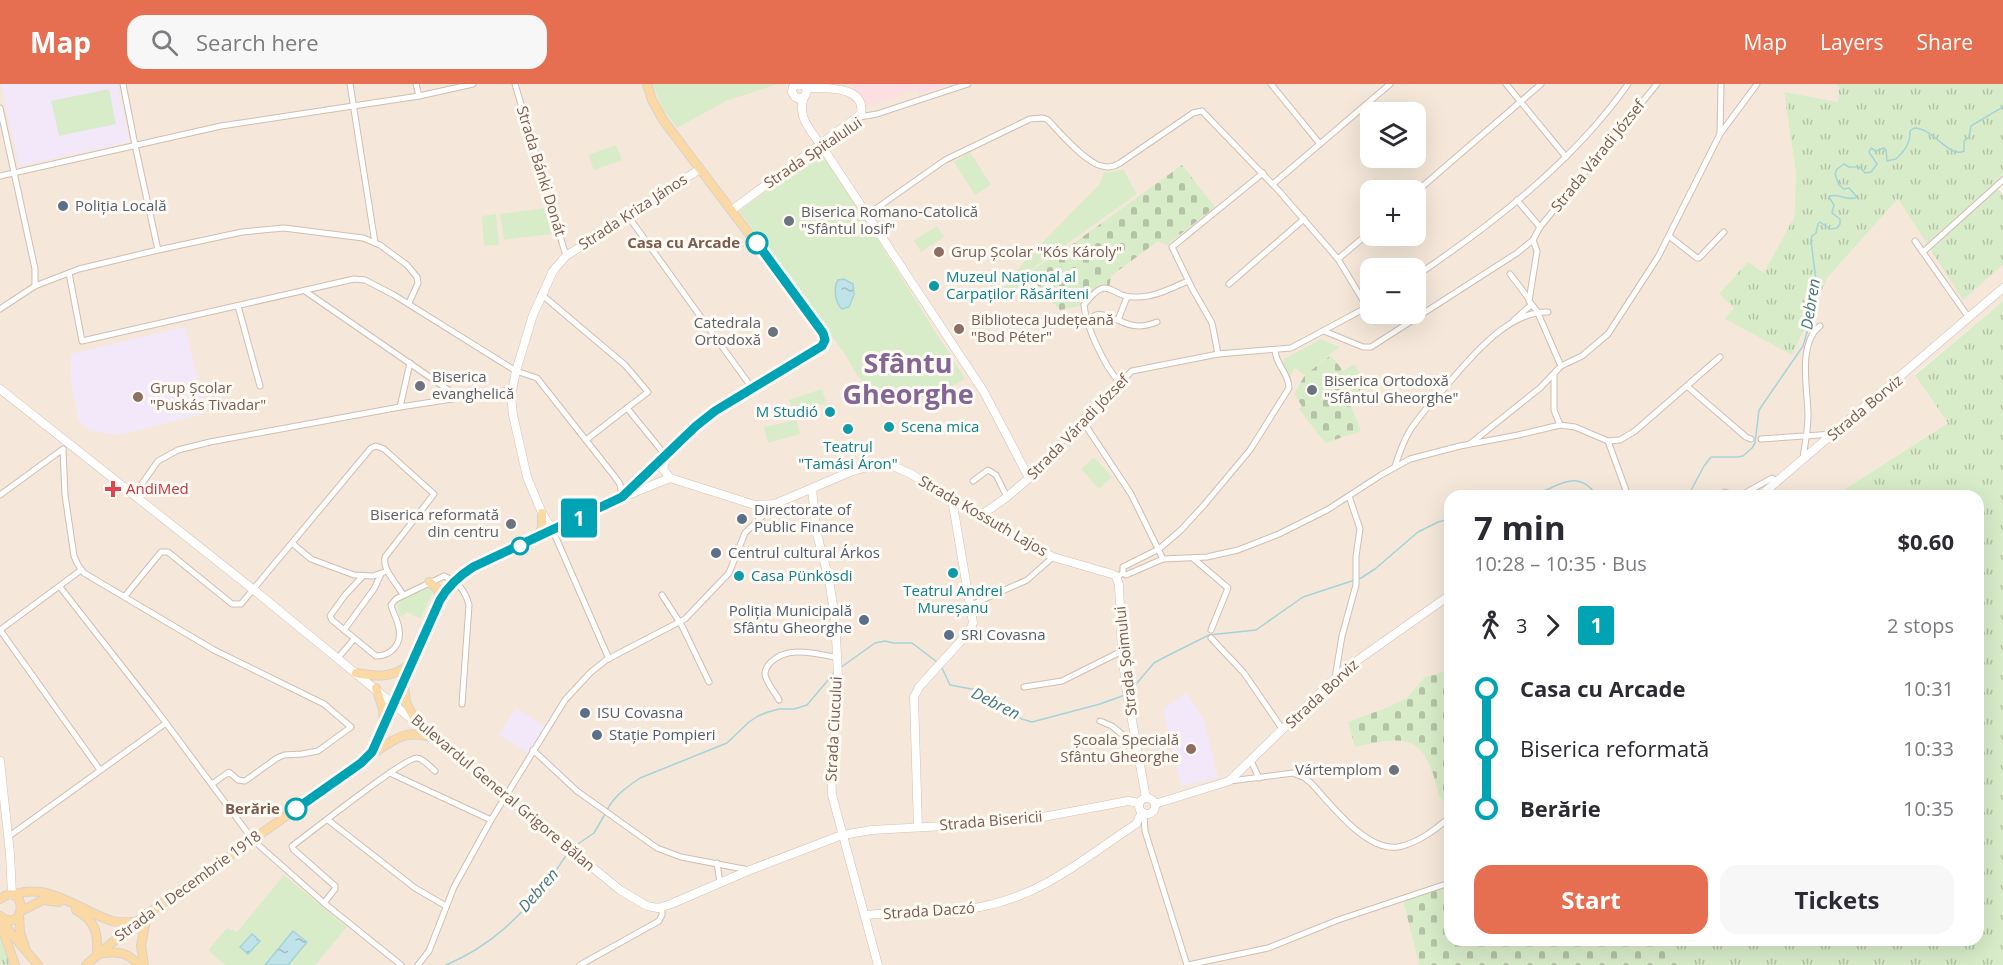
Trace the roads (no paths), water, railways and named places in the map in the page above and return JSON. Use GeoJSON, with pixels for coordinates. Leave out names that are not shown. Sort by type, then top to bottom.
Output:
{"type":"FeatureCollection","features":[{"type":"Feature","properties":{"kind":"main road"},"geometry":{"type":"LineString","coordinates":[[622,497],[703,421],[752,388],[819,349],[825,340],[823,333],[663,120],[652,100],[647,84]]}},
{"type":"Feature","properties":{"kind":"main road"},"geometry":{"type":"LineString","coordinates":[[860,117],[862,107],[855,97],[845,90],[800,88],[802,117],[979,385],[1029,478]]}},
{"type":"Feature","properties":{"kind":"main road","name":"Strada Spitalului"},"geometry":{"type":"LineString","coordinates":[[732,210],[860,117]]}},
{"type":"Feature","properties":{"kind":"main road","name":"Strada Kriza János"},"geometry":{"type":"LineString","coordinates":[[566,256],[700,169]]}},
{"type":"Feature","properties":{"kind":"main road","name":"Strada Bánki Donát"},"geometry":{"type":"LineString","coordinates":[[511,390],[541,294],[557,265],[566,256]]}},
{"type":"Feature","properties":{"kind":"main road","name":"Strada Borviz"},"geometry":{"type":"LineString","coordinates":[[1768,490],[2003,288]]}},
{"type":"Feature","properties":{"kind":"main road","name":"Bulevardul General Grigore Bălan"},"geometry":{"type":"LineString","coordinates":[[0,389],[66,447],[134,495],[376,688],[582,860],[635,900],[648,906],[662,907]]}},
{"type":"Feature","properties":{"kind":"main road"},"geometry":{"type":"LineString","coordinates":[[511,390],[512,408],[523,465],[542,513],[553,531]]}},
{"type":"Feature","properties":{"kind":"main road"},"geometry":{"type":"LineString","coordinates":[[666,456],[663,469],[670,478],[755,505],[775,504],[812,489]]}},
{"type":"Feature","properties":{"kind":"main road","name":"Strada Kossuth Lajos"},"geometry":{"type":"LineString","coordinates":[[812,489],[850,472],[880,465],[896,467],[1053,557],[1119,575]]}},
{"type":"Feature","properties":{"kind":"main road","name":"Strada 1 Decembrie 1918"},"geometry":{"type":"LineString","coordinates":[[86,965],[136,922],[361,763],[374,748],[440,600],[454,581],[473,567],[622,497],[670,478]]}},
{"type":"Feature","properties":{"kind":"main road","name":"Strada Váradi József"},"geometry":{"type":"LineString","coordinates":[[980,516],[1029,478]]}},
{"type":"Feature","properties":{"kind":"main road","name":"Strada Ciucului"},"geometry":{"type":"LineString","coordinates":[[812,489],[817,534],[834,604],[838,682],[831,780],[834,803],[878,965]]}},
{"type":"Feature","properties":{"kind":"main road"},"geometry":{"type":"LineString","coordinates":[[918,827],[914,697],[919,687],[971,629],[973,618],[952,499]]}},
{"type":"Feature","properties":{"kind":"main road"},"geometry":{"type":"LineString","coordinates":[[955,519],[963,505]]}},
{"type":"Feature","properties":{"kind":"main road"},"geometry":{"type":"LineString","coordinates":[[537,538],[542,527],[542,513]]}},
{"type":"Feature","properties":{"kind":"main road","name":"Strada Șoimului"},"geometry":{"type":"LineString","coordinates":[[1119,575],[1122,651],[1143,813]]}},
{"type":"Feature","properties":{"kind":"main road"},"geometry":{"type":"LineString","coordinates":[[429,582],[438,589],[440,600]]}},
{"type":"Feature","properties":{"kind":"main road","name":"Strada Borviz"},"geometry":{"type":"LineString","coordinates":[[1229,781],[1335,678],[1444,599]]}},
{"type":"Feature","properties":{"kind":"main road"},"geometry":{"type":"LineString","coordinates":[[356,673],[389,675],[402,670],[412,661]]}},
{"type":"Feature","properties":{"kind":"main road"},"geometry":{"type":"LineString","coordinates":[[405,678],[405,698],[416,721]]}},
{"type":"Feature","properties":{"kind":"main road"},"geometry":{"type":"LineString","coordinates":[[376,688],[383,709],[384,728]]}},
{"type":"Feature","properties":{"kind":"main road"},"geometry":{"type":"LineString","coordinates":[[361,763],[404,735],[421,734],[437,739]]}},
{"type":"Feature","properties":{"kind":"main road"},"geometry":{"type":"LineString","coordinates":[[0,761],[12,895],[21,903],[20,933],[30,955]]}},
{"type":"Feature","properties":{"kind":"main road"},"geometry":{"type":"LineString","coordinates":[[1143,801],[1153,800],[1155,804],[1229,781]]}},
{"type":"Feature","properties":{"kind":"main road","name":"Strada Bisericii"},"geometry":{"type":"LineString","coordinates":[[842,835],[918,827],[997,824],[1128,801],[1143,801]]}},
{"type":"Feature","properties":{"kind":"main road","name":"Strada Daczó"},"geometry":{"type":"LineString","coordinates":[[866,915],[966,909],[1017,897],[1066,873],[1136,824],[1143,813],[1152,813],[1155,804]]}},
{"type":"Feature","properties":{"kind":"main road"},"geometry":{"type":"LineString","coordinates":[[662,907],[842,835]]}},
{"type":"Feature","properties":{"kind":"main road"},"geometry":{"type":"LineString","coordinates":[[0,899],[23,892],[53,895],[113,921],[136,922]]}},
{"type":"Feature","properties":{"kind":"main road"},"geometry":{"type":"LineString","coordinates":[[0,915],[10,920],[39,901],[50,900],[80,912],[88,918],[96,928],[98,954],[123,953],[138,965]]}},
{"type":"Feature","properties":{"kind":"main road"},"geometry":{"type":"LineString","coordinates":[[144,965],[141,946],[147,914]]}},
{"type":"Feature","properties":{"kind":"main road"},"geometry":{"type":"LineString","coordinates":[[0,915],[10,932],[38,965]]}},
{"type":"Feature","properties":{"kind":"main road"},"geometry":{"type":"LineString","coordinates":[[0,921],[15,965]]}},
{"type":"Feature","properties":{"kind":"street"},"geometry":{"type":"LineString","coordinates":[[123,84],[158,250]]}},
{"type":"Feature","properties":{"kind":"street"},"geometry":{"type":"LineString","coordinates":[[350,84],[375,243]]}},
{"type":"Feature","properties":{"kind":"street"},"geometry":{"type":"LineString","coordinates":[[416,84],[419,96]]}},
{"type":"Feature","properties":{"kind":"street"},"geometry":{"type":"LineString","coordinates":[[0,176],[221,126],[419,96],[473,84]]}},
{"type":"Feature","properties":{"kind":"street","name":"Strada Bánki Donát"},"geometry":{"type":"LineString","coordinates":[[515,84],[566,256]]}},
{"type":"Feature","properties":{"kind":"street","name":"Strada Spitalului"},"geometry":{"type":"LineString","coordinates":[[860,117],[877,114],[968,84]]}},
{"type":"Feature","properties":{"kind":"street"},"geometry":{"type":"LineString","coordinates":[[1271,84],[1320,144]]}},
{"type":"Feature","properties":{"kind":"street"},"geometry":{"type":"LineString","coordinates":[[1273,184],[1390,84]]}},
{"type":"Feature","properties":{"kind":"street"},"geometry":{"type":"LineString","coordinates":[[1506,84],[1566,157]]}},
{"type":"Feature","properties":{"kind":"street"},"geometry":{"type":"LineString","coordinates":[[1426,183],[1541,84]]}},
{"type":"Feature","properties":{"kind":"street","name":"Strada Váradi József"},"geometry":{"type":"LineString","coordinates":[[1426,269],[1468,240],[1566,157],[1628,84]]}},
{"type":"Feature","properties":{"kind":"street","name":"Strada Váradi József"},"geometry":{"type":"LineString","coordinates":[[1324,331],[1364,347],[1371,347],[1517,253],[1533,240],[1540,227],[1657,84]]}},
{"type":"Feature","properties":{"kind":"street"},"geometry":{"type":"LineString","coordinates":[[1719,134],[1721,84]]}},
{"type":"Feature","properties":{"kind":"street"},"geometry":{"type":"LineString","coordinates":[[1470,444],[1535,392],[1561,366],[1582,357],[1608,334],[1658,257],[1719,134],[1757,84]]}},
{"type":"Feature","properties":{"kind":"street"},"geometry":{"type":"LineString","coordinates":[[0,108],[35,269],[35,285]]}},
{"type":"Feature","properties":{"kind":"street"},"geometry":{"type":"LineString","coordinates":[[867,215],[926,172],[962,151],[1030,119],[1048,120],[1092,162],[1101,166],[1111,166],[1120,164],[1193,112],[1202,111],[1304,219],[1338,259],[1360,292]]}},
{"type":"Feature","properties":{"kind":"street"},"geometry":{"type":"LineString","coordinates":[[1218,354],[1212,323],[1172,249],[1176,243],[1263,173]]}},
{"type":"Feature","properties":{"kind":"street"},"geometry":{"type":"LineString","coordinates":[[1923,252],[2003,180]]}},
{"type":"Feature","properties":{"kind":"street","name":"Strada Váradi József"},"geometry":{"type":"LineString","coordinates":[[1517,200],[1540,227]]}},
{"type":"Feature","properties":{"kind":"street"},"geometry":{"type":"LineString","coordinates":[[628,216],[752,388]]}},
{"type":"Feature","properties":{"kind":"street"},"geometry":{"type":"LineString","coordinates":[[1229,284],[1304,219]]}},
{"type":"Feature","properties":{"kind":"street"},"geometry":{"type":"LineString","coordinates":[[0,309],[35,285],[69,273],[158,250],[242,232],[273,228],[363,238],[375,243],[399,258],[414,273],[418,283],[409,303]]}},
{"type":"Feature","properties":{"kind":"street"},"geometry":{"type":"LineString","coordinates":[[1669,236],[1699,258],[1724,232]]}},
{"type":"Feature","properties":{"kind":"street"},"geometry":{"type":"LineString","coordinates":[[1338,259],[1360,240]]}},
{"type":"Feature","properties":{"kind":"street"},"geometry":{"type":"LineString","coordinates":[[1395,466],[1408,434],[1426,408],[1473,354],[1510,323],[1530,302],[1537,251],[1533,240]]}},
{"type":"Feature","properties":{"kind":"street"},"geometry":{"type":"LineString","coordinates":[[1915,241],[1969,318]]}},
{"type":"Feature","properties":{"kind":"street"},"geometry":{"type":"LineString","coordinates":[[35,269],[44,282]]}},
{"type":"Feature","properties":{"kind":"street"},"geometry":{"type":"LineString","coordinates":[[69,273],[82,341],[359,279],[372,283],[409,303],[516,371],[537,378],[618,481],[622,497]]}},
{"type":"Feature","properties":{"kind":"street"},"geometry":{"type":"LineString","coordinates":[[1510,274],[1537,312],[1561,366]]}},
{"type":"Feature","properties":{"kind":"street"},"geometry":{"type":"LineString","coordinates":[[1119,382],[1111,371],[1088,323],[1084,304],[1093,293],[1101,288],[1108,287],[1127,297],[1146,297],[1188,281]]}},
{"type":"Feature","properties":{"kind":"street"},"geometry":{"type":"LineString","coordinates":[[305,291],[460,398]]}},
{"type":"Feature","properties":{"kind":"street"},"geometry":{"type":"LineString","coordinates":[[541,294],[625,365],[648,392],[586,440]]}},
{"type":"Feature","properties":{"kind":"street"},"geometry":{"type":"LineString","coordinates":[[1118,320],[1127,297]]}},
{"type":"Feature","properties":{"kind":"street"},"geometry":{"type":"LineString","coordinates":[[238,306],[260,386]]}},
{"type":"Feature","properties":{"kind":"street","name":"Strada Váradi József"},"geometry":{"type":"LineString","coordinates":[[1029,478],[1119,382],[1135,370],[1218,354],[1291,348],[1360,311]]}},
{"type":"Feature","properties":{"kind":"street"},"geometry":{"type":"LineString","coordinates":[[1510,323],[1537,312],[1548,312]]}},
{"type":"Feature","properties":{"kind":"street"},"geometry":{"type":"LineString","coordinates":[[1088,323],[1095,316],[1102,314],[1127,325],[1144,327],[1157,322]]}},
{"type":"Feature","properties":{"kind":"street"},"geometry":{"type":"LineString","coordinates":[[1803,460],[1807,437],[1805,361],[1813,333],[1820,326]]}},
{"type":"Feature","properties":{"kind":"street"},"geometry":{"type":"LineString","coordinates":[[1275,350],[1275,359],[1290,383],[1285,396],[1235,470],[1182,530],[1159,549],[1123,567],[1119,575],[1126,575],[1163,560],[1207,558],[1253,544],[1305,522],[1410,459],[1560,425],[1575,427],[1608,441],[1620,440],[1629,436],[1720,357]]}},
{"type":"Feature","properties":{"kind":"street"},"geometry":{"type":"LineString","coordinates":[[400,407],[410,363]]}},
{"type":"Feature","properties":{"kind":"street"},"geometry":{"type":"LineString","coordinates":[[1554,373],[1554,410],[1560,425]]}},
{"type":"Feature","properties":{"kind":"street"},"geometry":{"type":"LineString","coordinates":[[1688,387],[1751,439]]}},
{"type":"Feature","properties":{"kind":"street"},"geometry":{"type":"LineString","coordinates":[[134,495],[158,461],[178,450],[400,407],[511,390]]}},
{"type":"Feature","properties":{"kind":"street"},"geometry":{"type":"LineString","coordinates":[[627,408],[666,456]]}},
{"type":"Feature","properties":{"kind":"street"},"geometry":{"type":"LineString","coordinates":[[1082,420],[1131,494],[1163,560]]}},
{"type":"Feature","properties":{"kind":"street"},"geometry":{"type":"LineString","coordinates":[[1761,439],[1834,434]]}},
{"type":"Feature","properties":{"kind":"street"},"geometry":{"type":"LineString","coordinates":[[1608,441],[1626,490]]}},
{"type":"Feature","properties":{"kind":"street"},"geometry":{"type":"LineString","coordinates":[[0,495],[66,447]]}},
{"type":"Feature","properties":{"kind":"street"},"geometry":{"type":"LineString","coordinates":[[66,447],[65,495],[75,560],[81,570],[94,580],[214,650],[324,704],[351,727],[318,751],[309,754],[284,755],[245,781],[238,780],[229,772],[212,784]]}},
{"type":"Feature","properties":{"kind":"street"},"geometry":{"type":"LineString","coordinates":[[125,596],[161,552],[168,552],[232,604],[241,604],[371,448],[379,447],[434,496],[385,556],[384,572],[344,630]]}},
{"type":"Feature","properties":{"kind":"street"},"geometry":{"type":"LineString","coordinates":[[973,481],[988,471],[996,475],[1007,497]]}},
{"type":"Feature","properties":{"kind":"street"},"geometry":{"type":"LineString","coordinates":[[1751,490],[1772,478],[1778,482]]}},
{"type":"Feature","properties":{"kind":"street"},"geometry":{"type":"LineString","coordinates":[[1335,678],[1342,636],[1356,585],[1360,529],[1349,496]]}},
{"type":"Feature","properties":{"kind":"street"},"geometry":{"type":"LineString","coordinates":[[418,965],[429,951],[446,906],[491,820],[568,697],[590,673],[609,658],[680,622],[729,573],[742,538],[752,525],[775,504]]}},
{"type":"Feature","properties":{"kind":"street"},"geometry":{"type":"LineString","coordinates":[[553,531],[609,658]]}},
{"type":"Feature","properties":{"kind":"street"},"geometry":{"type":"LineString","coordinates":[[292,543],[311,559],[362,576],[384,572]]}},
{"type":"Feature","properties":{"kind":"street"},"geometry":{"type":"LineString","coordinates":[[971,605],[1027,580],[1053,557]]}},
{"type":"Feature","properties":{"kind":"street"},"geometry":{"type":"LineString","coordinates":[[1193,558],[1228,588],[1211,630]]}},
{"type":"Feature","properties":{"kind":"street"},"geometry":{"type":"LineString","coordinates":[[81,570],[0,630],[100,770]]}},
{"type":"Feature","properties":{"kind":"street"},"geometry":{"type":"LineString","coordinates":[[384,572],[403,595]]}},
{"type":"Feature","properties":{"kind":"street"},"geometry":{"type":"LineString","coordinates":[[362,576],[331,614],[332,620],[376,656],[382,656],[393,650],[398,642],[399,630],[391,605],[396,599],[444,576],[454,581],[464,591],[469,605],[462,704]]}},
{"type":"Feature","properties":{"kind":"street"},"geometry":{"type":"LineString","coordinates":[[60,587],[253,840],[324,903],[401,965]]}},
{"type":"Feature","properties":{"kind":"street"},"geometry":{"type":"LineString","coordinates":[[662,595],[680,622],[709,682]]}},
{"type":"Feature","properties":{"kind":"street"},"geometry":{"type":"LineString","coordinates":[[1211,638],[1244,674],[1283,730]]}},
{"type":"Feature","properties":{"kind":"street"},"geometry":{"type":"LineString","coordinates":[[338,658],[354,639]]}},
{"type":"Feature","properties":{"kind":"street"},"geometry":{"type":"LineString","coordinates":[[779,700],[765,676],[765,671],[772,660],[801,651],[836,657]]}},
{"type":"Feature","properties":{"kind":"street"},"geometry":{"type":"LineString","coordinates":[[1024,687],[1062,681],[1122,651]]}},
{"type":"Feature","properties":{"kind":"street","name":"Strada Șoimului"},"geometry":{"type":"LineString","coordinates":[[1100,721],[1112,726],[1136,746]]}},
{"type":"Feature","properties":{"kind":"street"},"geometry":{"type":"LineString","coordinates":[[8,837],[166,723]]}},
{"type":"Feature","properties":{"kind":"street"},"geometry":{"type":"LineString","coordinates":[[533,750],[571,785],[660,850],[681,857],[750,870]]}},
{"type":"Feature","properties":{"kind":"street"},"geometry":{"type":"LineString","coordinates":[[324,903],[335,886],[292,848],[413,757],[419,758],[435,771]]}},
{"type":"Feature","properties":{"kind":"street"},"geometry":{"type":"LineString","coordinates":[[1251,761],[1259,778]]}},
{"type":"Feature","properties":{"kind":"street"},"geometry":{"type":"LineString","coordinates":[[1229,781],[1293,773],[1305,778],[1357,831],[1382,844],[1396,847],[1408,844],[1434,831],[1444,823]]}},
{"type":"Feature","properties":{"kind":"street"},"geometry":{"type":"LineString","coordinates":[[392,774],[491,820]]}},
{"type":"Feature","properties":{"kind":"street"},"geometry":{"type":"LineString","coordinates":[[1143,813],[1145,831],[1187,965],[1268,948],[1338,920],[1443,885]]}},
{"type":"Feature","properties":{"kind":"street"},"geometry":{"type":"LineString","coordinates":[[328,820],[415,888],[446,906]]}},
{"type":"Feature","properties":{"kind":"street"},"geometry":{"type":"LineString","coordinates":[[717,863],[720,883]]}},
{"type":"Feature","properties":{"kind":"street"},"geometry":{"type":"LineString","coordinates":[[580,965],[659,921],[662,907]]}},
{"type":"Feature","properties":{"kind":"water"},"geometry":{"type":"Polygon","coordinates":[[[844,279],[853,284],[854,295],[849,307],[842,309],[836,299],[835,291],[838,280],[844,279]]]}},
{"type":"Feature","properties":{"kind":"water"},"geometry":{"type":"Polygon","coordinates":[[[293,931],[307,942],[288,965],[265,965],[293,931]]]}},
{"type":"Feature","properties":{"kind":"water"},"geometry":{"type":"Polygon","coordinates":[[[252,934],[260,941],[248,954],[240,947],[252,934]]]}},
{"type":"Feature","properties":{"kind":"waterway","name":"Debren"},"geometry":{"type":"LineString","coordinates":[[1691,490],[1711,457],[1743,456],[1752,448],[1755,443],[1759,410],[1803,346],[1810,322],[1816,280],[1812,236],[1816,233],[1820,222],[1830,229],[1837,228],[1840,224],[1840,219],[1832,213],[1834,205],[1830,196],[1850,199],[1857,197],[1849,188],[1844,189],[1839,185],[1835,174],[1837,169],[1844,164],[1849,167],[1860,167],[1865,173],[1871,172],[1877,164],[1869,152],[1871,148],[1876,151],[1884,148],[1887,161],[1896,159],[1902,153],[1910,131],[1914,128],[1928,133],[1953,151],[1964,151],[1964,141],[1969,137],[1971,126],[2003,107]]}},
{"type":"Feature","properties":{"kind":"waterway","name":"Debren"},"geometry":{"type":"LineString","coordinates":[[1546,490],[1574,481],[1582,482],[1592,490]]}},
{"type":"Feature","properties":{"kind":"waterway","name":"Debren"},"geometry":{"type":"LineString","coordinates":[[1131,690],[1154,663],[1165,657],[1209,635],[1256,630],[1303,597],[1361,578],[1418,532],[1444,520]]}},
{"type":"Feature","properties":{"kind":"waterway","name":"Debren"},"geometry":{"type":"LineString","coordinates":[[840,668],[875,643],[885,641],[912,643],[937,662]]}},
{"type":"Feature","properties":{"kind":"waterway","name":"Debren"},"geometry":{"type":"LineString","coordinates":[[942,668],[950,685],[977,690],[1022,719],[1032,722],[1125,695]]}},
{"type":"Feature","properties":{"kind":"waterway","name":"Debren"},"geometry":{"type":"LineString","coordinates":[[607,810],[617,796],[640,778],[727,743],[758,716],[779,709],[794,709],[807,705],[834,673]]}},
{"type":"Feature","properties":{"kind":"waterway","name":"Debren"},"geometry":{"type":"LineString","coordinates":[[572,848],[594,833],[605,814]]}},
{"type":"Feature","properties":{"kind":"waterway","name":"Debren"},"geometry":{"type":"LineString","coordinates":[[446,965],[477,949],[516,918],[553,876],[569,852]]}},
{"type":"Feature","properties":{"kind":"place","name":"Poliția Locală"},"geometry":{"type":"Point","coordinates":[63,206]}},
{"type":"Feature","properties":{"kind":"place","name":"Biserica Romano-Catolică \"Sfântul Iosif\""},"geometry":{"type":"Point","coordinates":[789,221]}},
{"type":"Feature","properties":{"kind":"place","name":"Casa cu Arcade"},"geometry":{"type":"Point","coordinates":[757,243]}},
{"type":"Feature","properties":{"kind":"place","name":"Grup Școlar \"Kós Károly\""},"geometry":{"type":"Point","coordinates":[939,252]}},
{"type":"Feature","properties":{"kind":"place","name":"Muzeul Național al Carpaților Răsăriteni"},"geometry":{"type":"Point","coordinates":[934,286]}},
{"type":"Feature","properties":{"kind":"place","name":"Biblioteca Județeană \"Bod Péter\""},"geometry":{"type":"Point","coordinates":[959,329]}},
{"type":"Feature","properties":{"kind":"place","name":"Catedrala Ortodoxă"},"geometry":{"type":"Point","coordinates":[773,332]}},
{"type":"Feature","properties":{"kind":"place","name":"Biserica evanghelică"},"geometry":{"type":"Point","coordinates":[420,386]}},
{"type":"Feature","properties":{"kind":"place","name":"Biserica Ortodoxă \"Sfântul Gheorghe\""},"geometry":{"type":"Point","coordinates":[1312,390]}},
{"type":"Feature","properties":{"kind":"place","name":"Grup Școlar \"Puskás Tivadar\""},"geometry":{"type":"Point","coordinates":[138,397]}},
{"type":"Feature","properties":{"kind":"place","name":"M Studió"},"geometry":{"type":"Point","coordinates":[830,412]}},
{"type":"Feature","properties":{"kind":"place","name":"Scena mica"},"geometry":{"type":"Point","coordinates":[889,427]}},
{"type":"Feature","properties":{"kind":"place","name":"Teatrul \"Tamási Áron\""},"geometry":{"type":"Point","coordinates":[848,429]}},
{"type":"Feature","properties":{"kind":"place","name":"AndiMed"},"geometry":{"type":"Point","coordinates":[113,489]}},
{"type":"Feature","properties":{"kind":"place","name":"Directorate of Public Finance"},"geometry":{"type":"Point","coordinates":[742,519]}},
{"type":"Feature","properties":{"kind":"place","name":"Biserica reformată din centru"},"geometry":{"type":"Point","coordinates":[511,524]}},
{"type":"Feature","properties":{"kind":"place","name":"Centrul cultural Árkos"},"geometry":{"type":"Point","coordinates":[716,553]}},
{"type":"Feature","properties":{"kind":"place","name":"Teatrul Andrei Mureșanu"},"geometry":{"type":"Point","coordinates":[953,573]}},
{"type":"Feature","properties":{"kind":"place","name":"Casa Pünkösdi"},"geometry":{"type":"Point","coordinates":[739,576]}},
{"type":"Feature","properties":{"kind":"place","name":"Poliția Municipală Sfântu Gheorghe"},"geometry":{"type":"Point","coordinates":[864,620]}},
{"type":"Feature","properties":{"kind":"place","name":"SRI Covasna"},"geometry":{"type":"Point","coordinates":[949,635]}},
{"type":"Feature","properties":{"kind":"place","name":"ISU Covasna"},"geometry":{"type":"Point","coordinates":[585,713]}},
{"type":"Feature","properties":{"kind":"place","name":"Stație Pompieri"},"geometry":{"type":"Point","coordinates":[597,735]}},
{"type":"Feature","properties":{"kind":"place","name":"Școala Specială Sfântu Gheorghe"},"geometry":{"type":"Point","coordinates":[1191,749]}},
{"type":"Feature","properties":{"kind":"place","name":"Vártemplom"},"geometry":{"type":"Point","coordinates":[1394,770]}},
{"type":"Feature","properties":{"kind":"place","name":"Berărie"},"geometry":{"type":"Point","coordinates":[296,809]}},
{"type":"Feature","properties":{"kind":"district","name":"Sfântu Gheorghe"},"geometry":{"type":"Point","coordinates":[908,380]}}]}
